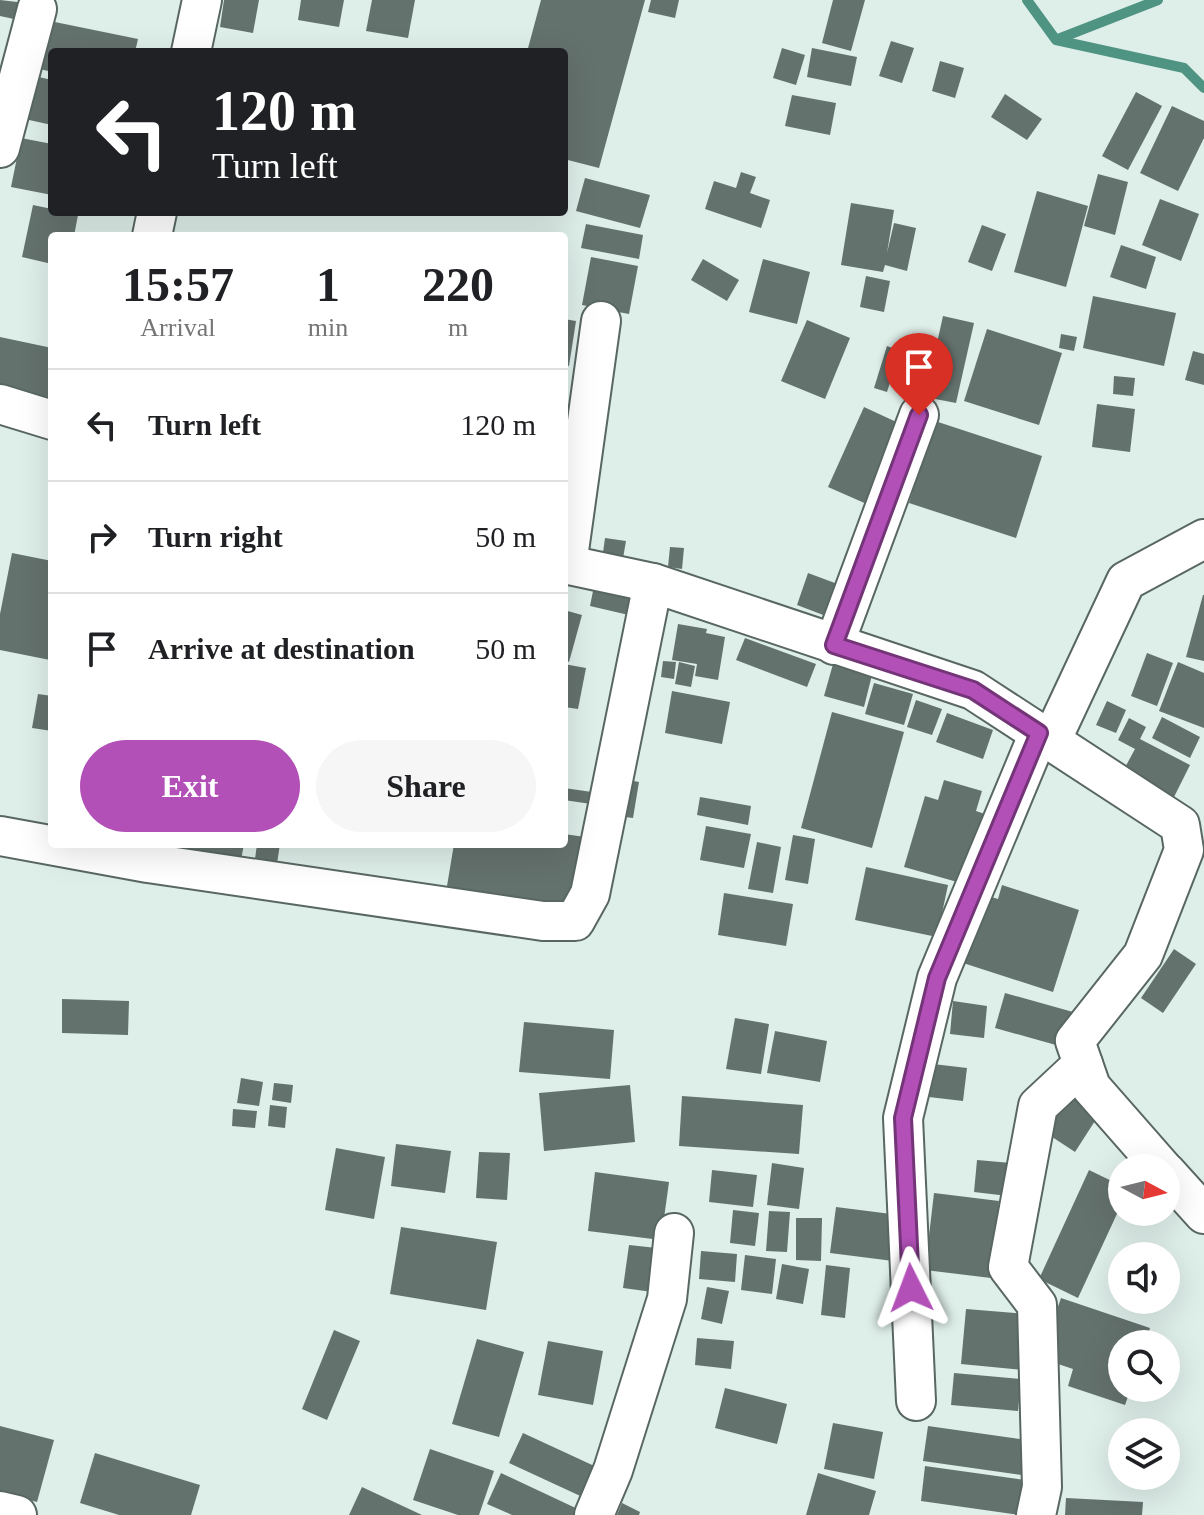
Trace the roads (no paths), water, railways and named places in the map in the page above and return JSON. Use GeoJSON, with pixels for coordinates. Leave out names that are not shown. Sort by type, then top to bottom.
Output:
{"type":"FeatureCollection","features":[{"type":"Feature","properties":{"kind":"street"},"geometry":{"type":"LineString","coordinates":[[192,48],[202,0]]}},
{"type":"Feature","properties":{"kind":"street"},"geometry":{"type":"LineString","coordinates":[[0,148],[37,9]]}},
{"type":"Feature","properties":{"kind":"street"},"geometry":{"type":"LineString","coordinates":[[568,551],[601,321]]}},
{"type":"Feature","properties":{"kind":"street"},"geometry":{"type":"LineString","coordinates":[[0,404],[48,419]]}},
{"type":"Feature","properties":{"kind":"street"},"geometry":{"type":"LineString","coordinates":[[834,645],[919,415]]}},
{"type":"Feature","properties":{"kind":"street"},"geometry":{"type":"LineString","coordinates":[[916,1401],[903,1118],[937,978],[1045,737],[1126,581],[1204,539]]}},
{"type":"Feature","properties":{"kind":"street"},"geometry":{"type":"LineString","coordinates":[[568,565],[653,583],[973,690],[1180,825],[1184,850],[1143,955],[1075,1041],[1091,1087],[1150,1154]]}},
{"type":"Feature","properties":{"kind":"street"},"geometry":{"type":"LineString","coordinates":[[66,848],[543,921],[575,921],[590,894],[653,583]]}},
{"type":"Feature","properties":{"kind":"street"},"geometry":{"type":"LineString","coordinates":[[0,836],[48,845]]}},
{"type":"Feature","properties":{"kind":"street"},"geometry":{"type":"LineString","coordinates":[[1036,1515],[1042,1487],[1037,1305],[1008,1267],[1038,1106],[1083,1064]]}},
{"type":"Feature","properties":{"kind":"street"},"geometry":{"type":"LineString","coordinates":[[1180,1188],[1204,1214]]}},
{"type":"Feature","properties":{"kind":"street"},"geometry":{"type":"LineString","coordinates":[[594,1515],[613,1470],[667,1299],[674,1233]]}},
{"type":"Feature","properties":{"kind":"street"},"geometry":{"type":"LineString","coordinates":[[0,1511],[17,1515]]}},
{"type":"Feature","properties":{"kind":"waterway"},"geometry":{"type":"LineString","coordinates":[[1027,0],[1056,40],[1184,68],[1204,88]]}},
{"type":"Feature","properties":{"kind":"waterway"},"geometry":{"type":"LineString","coordinates":[[1058,39],[1158,0]]}}]}
